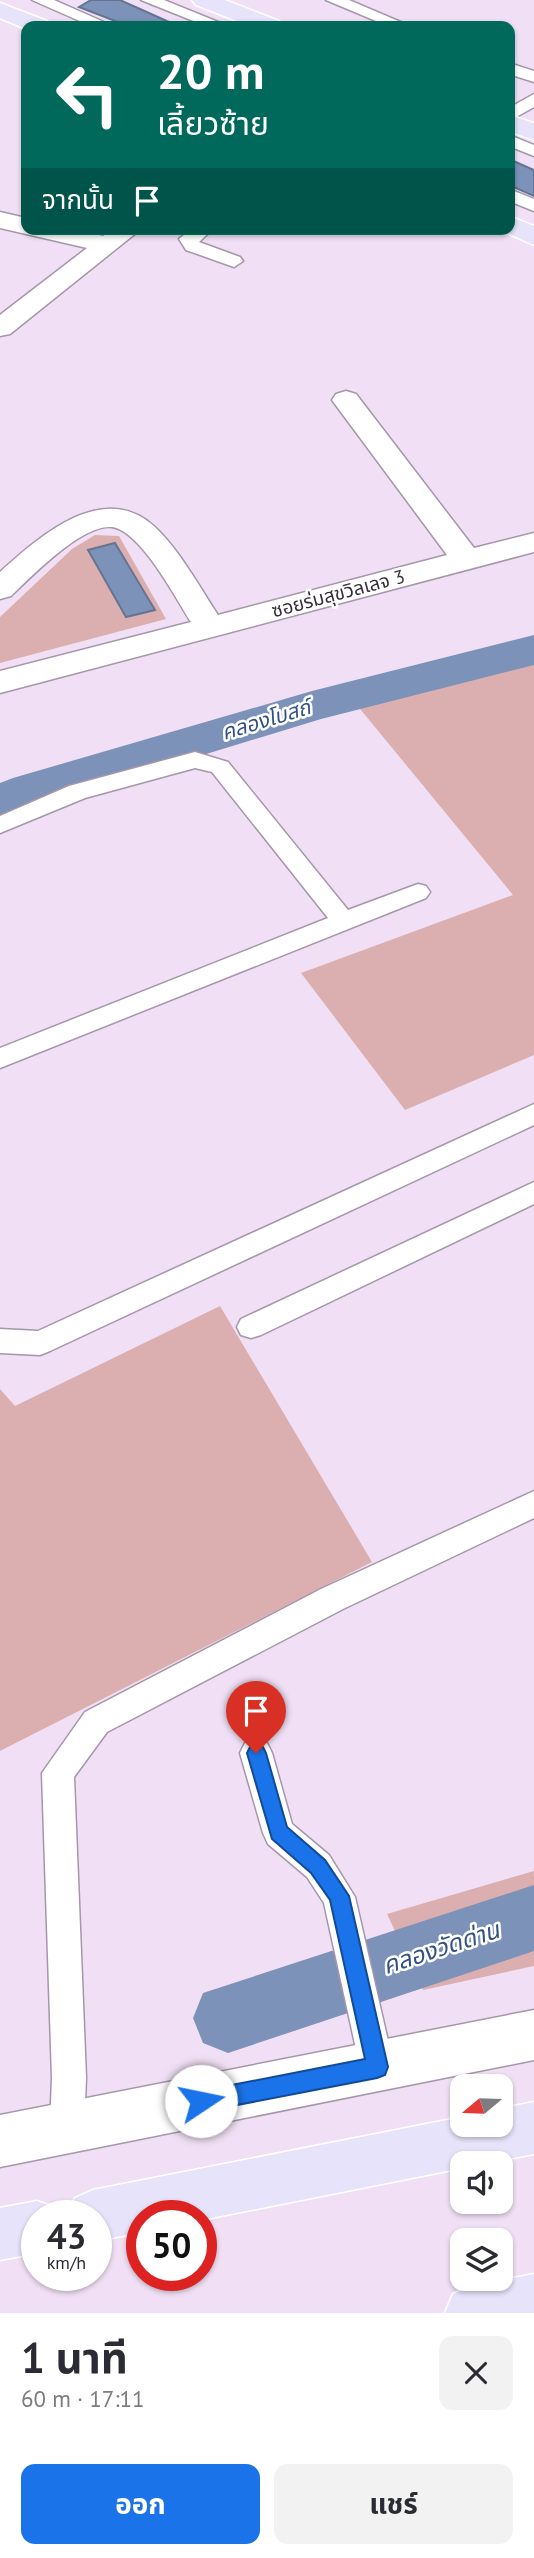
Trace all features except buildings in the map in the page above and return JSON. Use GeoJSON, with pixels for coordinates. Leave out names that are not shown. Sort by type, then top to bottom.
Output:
{"type":"FeatureCollection","features":[{"type":"Feature","properties":{"kind":"main road"},"geometry":{"type":"LineString","coordinates":[[204,0],[256,21]]}},
{"type":"Feature","properties":{"kind":"main road"},"geometry":{"type":"LineString","coordinates":[[0,10],[27,21]]}},
{"type":"Feature","properties":{"kind":"main road"},"geometry":{"type":"LineString","coordinates":[[515,124],[534,132]]}},
{"type":"Feature","properties":{"kind":"main road"},"geometry":{"type":"LineString","coordinates":[[515,227],[534,237]]}},
{"type":"Feature","properties":{"kind":"main road"},"geometry":{"type":"LineString","coordinates":[[112,2212],[534,2128]]}},
{"type":"Feature","properties":{"kind":"main road"},"geometry":{"type":"LineString","coordinates":[[0,2234],[21,2230]]}},
{"type":"Feature","properties":{"kind":"main road"},"geometry":{"type":"LineString","coordinates":[[472,2313],[534,2301]]}},
{"type":"Feature","properties":{"kind":"street"},"geometry":{"type":"LineString","coordinates":[[0,220],[21,225]]}},
{"type":"Feature","properties":{"kind":"street"},"geometry":{"type":"LineString","coordinates":[[99,235],[118,237]]}},
{"type":"Feature","properties":{"kind":"street"},"geometry":{"type":"LineString","coordinates":[[0,328],[118,237]]}},
{"type":"Feature","properties":{"kind":"street"},"geometry":{"type":"LineString","coordinates":[[346,400],[467,560]]}},
{"type":"Feature","properties":{"kind":"street"},"geometry":{"type":"LineString","coordinates":[[0,589],[68,532],[90,522],[116,517],[132,524],[152,543],[210,627]]}},
{"type":"Feature","properties":{"kind":"street","name":"ซอยร่มสุขวิลเลจ 3"},"geometry":{"type":"LineString","coordinates":[[0,682],[534,542]]}},
{"type":"Feature","properties":{"kind":"street"},"geometry":{"type":"LineString","coordinates":[[0,2141],[534,2035]]}},
{"type":"Feature","properties":{"kind":"lane"},"geometry":{"type":"LineString","coordinates":[[40,0],[92,21]]}},
{"type":"Feature","properties":{"kind":"lane"},"geometry":{"type":"LineString","coordinates":[[149,0],[229,12]]}},
{"type":"Feature","properties":{"kind":"lane"},"geometry":{"type":"LineString","coordinates":[[334,0],[389,21]]}},
{"type":"Feature","properties":{"kind":"lane"},"geometry":{"type":"LineString","coordinates":[[515,70],[534,77]]}},
{"type":"Feature","properties":{"kind":"lane"},"geometry":{"type":"LineString","coordinates":[[515,112],[534,99]]}},
{"type":"Feature","properties":{"kind":"lane"},"geometry":{"type":"LineString","coordinates":[[515,142],[534,150]]}},
{"type":"Feature","properties":{"kind":"lane"},"geometry":{"type":"LineString","coordinates":[[515,197],[534,206]]}},
{"type":"Feature","properties":{"kind":"lane"},"geometry":{"type":"LineString","coordinates":[[194,235],[188,239],[192,246],[234,261]]}},
{"type":"Feature","properties":{"kind":"lane"},"geometry":{"type":"LineString","coordinates":[[0,825],[77,792],[195,760],[220,767],[343,921]]}},
{"type":"Feature","properties":{"kind":"lane"},"geometry":{"type":"LineString","coordinates":[[0,1058],[418,892]]}},
{"type":"Feature","properties":{"kind":"lane"},"geometry":{"type":"LineString","coordinates":[[0,1341],[40,1343],[534,1114]]}},
{"type":"Feature","properties":{"kind":"lane"},"geometry":{"type":"LineString","coordinates":[[251,1327],[534,1192]]}},
{"type":"Feature","properties":{"kind":"lane"},"geometry":{"type":"LineString","coordinates":[[67,2127],[69,2078],[58,1773],[88,1732],[96,1722],[332,1600],[534,1504]]}},
{"type":"Feature","properties":{"kind":"lane"},"geometry":{"type":"LineString","coordinates":[[256,1753],[279,1833],[318,1866],[339,1896],[377,2067]]}},
{"type":"Feature","properties":{"kind":"shaded area"},"geometry":{"type":"Polygon","coordinates":[[[95,535],[119,536],[166,619],[0,663],[0,617],[72,549],[95,535]]]}},
{"type":"Feature","properties":{"kind":"shaded area"},"geometry":{"type":"Polygon","coordinates":[[[534,660],[534,1055],[405,1110],[301,973],[513,895],[356,704],[534,660]]]}},
{"type":"Feature","properties":{"kind":"shaded area"},"geometry":{"type":"Polygon","coordinates":[[[220,1306],[372,1562],[0,1751],[0,1389],[15,1406],[220,1306]]]}},
{"type":"Feature","properties":{"kind":"shaded area"},"geometry":{"type":"Polygon","coordinates":[[[534,1871],[534,1966],[423,1990],[387,1914],[534,1871]]]}},
{"type":"Feature","properties":{"kind":"water"},"geometry":{"type":"Polygon","coordinates":[[[91,0],[120,0],[167,21],[115,21],[79,7],[91,0]]]}},
{"type":"Feature","properties":{"kind":"water"},"geometry":{"type":"Polygon","coordinates":[[[515,162],[534,170],[534,196],[515,188],[515,162]]]}},
{"type":"Feature","properties":{"kind":"water"},"geometry":{"type":"Polygon","coordinates":[[[115,543],[155,610],[126,617],[88,550],[115,543]]]}},
{"type":"Feature","properties":{"kind":"waterway","name":"คลองโบสถ์"},"geometry":{"type":"LineString","coordinates":[[0,801],[30,789],[312,706],[534,650]]}},
{"type":"Feature","properties":{"kind":"waterway","name":"คลองวัดด่าน"},"geometry":{"type":"LineString","coordinates":[[228,2018],[534,1918]]}},
{"type":"Feature","properties":{"kind":"route"},"geometry":{"type":"LineString","coordinates":[[201,2101],[377,2067],[339,1896],[318,1866],[279,1833],[256,1753]]}}]}
